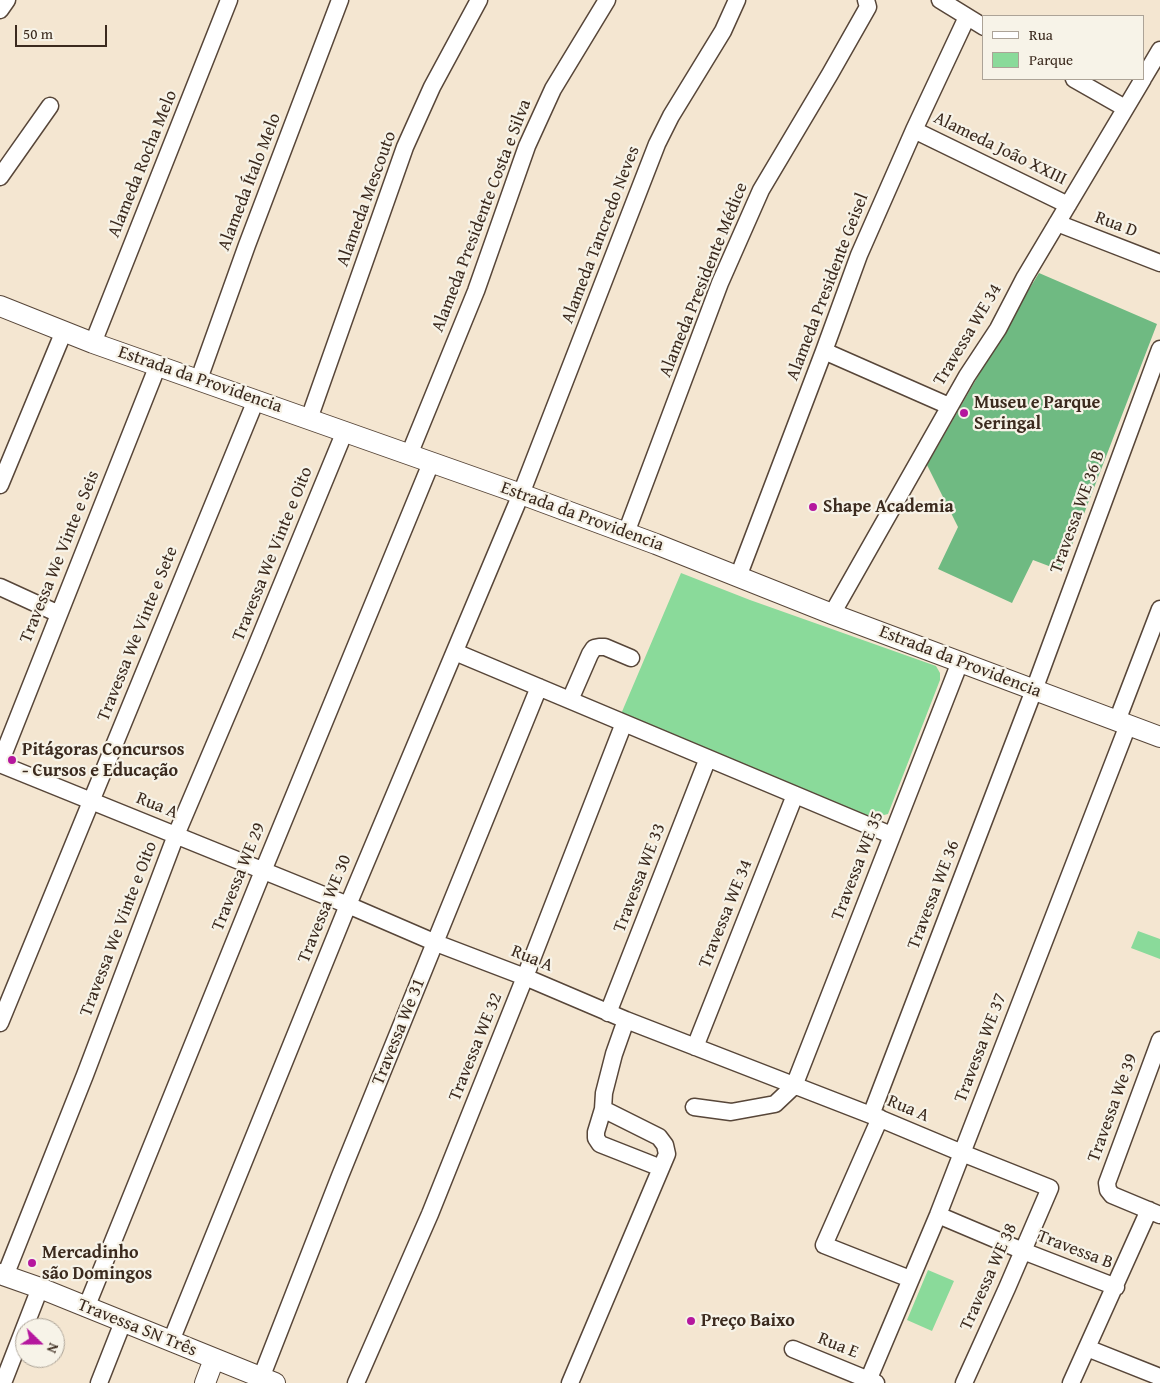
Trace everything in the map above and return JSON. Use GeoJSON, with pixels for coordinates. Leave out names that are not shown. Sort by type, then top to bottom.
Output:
{"type":"FeatureCollection","features":[{"type":"Feature","properties":{"kind":"main road","name":"Estrada da Providencia"},"geometry":{"type":"LineString","coordinates":[[0,306],[93,343],[409,454],[626,533],[832,614],[1160,737]]}},
{"type":"Feature","properties":{"kind":"main road","name":"Travessa SN Três"},"geometry":{"type":"LineString","coordinates":[[2,1275],[40,1288],[268,1380]]}},
{"type":"Feature","properties":{"kind":"main road"},"geometry":{"type":"LineString","coordinates":[[205,1383],[214,1359]]}},
{"type":"Feature","properties":{"kind":"street"},"geometry":{"type":"LineString","coordinates":[[0,10],[7,0]]}},
{"type":"Feature","properties":{"kind":"street","name":"Alameda Ítalo Melo"},"geometry":{"type":"LineString","coordinates":[[199,380],[247,245],[340,0]]}},
{"type":"Feature","properties":{"kind":"street","name":"Alameda Mescouto"},"geometry":{"type":"LineString","coordinates":[[310,419],[406,147],[432,87],[479,0]]}},
{"type":"Feature","properties":{"kind":"street","name":"Alameda Presidente Costa e Silva"},"geometry":{"type":"LineString","coordinates":[[409,454],[476,291],[527,146],[553,88],[607,0]]}},
{"type":"Feature","properties":{"kind":"street","name":"Alameda Tancredo Neves"},"geometry":{"type":"LineString","coordinates":[[521,494],[657,144],[671,116],[723,31],[736,0]]}},
{"type":"Feature","properties":{"kind":"street","name":"Alameda Presidente Médice"},"geometry":{"type":"LineString","coordinates":[[626,533],[720,283],[761,190],[868,7],[866,0]]}},
{"type":"Feature","properties":{"kind":"street"},"geometry":{"type":"LineString","coordinates":[[940,0],[982,26]]}},
{"type":"Feature","properties":{"kind":"street","name":"Alameda Rocha Melo"},"geometry":{"type":"LineString","coordinates":[[93,343],[228,1]]}},
{"type":"Feature","properties":{"kind":"street","name":"Alameda Presidente Geisel"},"geometry":{"type":"LineString","coordinates":[[738,577],[859,256],[966,17]]}},
{"type":"Feature","properties":{"kind":"street","name":"Travessa WE 34"},"geometry":{"type":"LineString","coordinates":[[1145,75],[1160,50]]}},
{"type":"Feature","properties":{"kind":"street"},"geometry":{"type":"LineString","coordinates":[[1076,80],[1125,108]]}},
{"type":"Feature","properties":{"kind":"street","name":"Travessa WE 34"},"geometry":{"type":"LineString","coordinates":[[832,614],[949,406],[998,329],[1057,223],[1142,80]]}},
{"type":"Feature","properties":{"kind":"street"},"geometry":{"type":"LineString","coordinates":[[0,177],[50,106]]}},
{"type":"Feature","properties":{"kind":"street","name":"Alameda João XXIII"},"geometry":{"type":"LineString","coordinates":[[914,130],[1068,205]]}},
{"type":"Feature","properties":{"kind":"street","name":"Rua D"},"geometry":{"type":"LineString","coordinates":[[1057,223],[1160,263]]}},
{"type":"Feature","properties":{"kind":"street"},"geometry":{"type":"LineString","coordinates":[[0,485],[64,332]]}},
{"type":"Feature","properties":{"kind":"street","name":"Travessa WE 36 B"},"geometry":{"type":"LineString","coordinates":[[1034,690],[1160,349]]}},
{"type":"Feature","properties":{"kind":"street"},"geometry":{"type":"LineString","coordinates":[[824,351],[949,406]]}},
{"type":"Feature","properties":{"kind":"street","name":"Travessa We Vinte e Seis"},"geometry":{"type":"LineString","coordinates":[[0,764],[158,366]]}},
{"type":"Feature","properties":{"kind":"street","name":"Travessa We Vinte e Sete"},"geometry":{"type":"LineString","coordinates":[[0,1023],[256,400]]}},
{"type":"Feature","properties":{"kind":"street","name":"Travessa We Vinte e Oito"},"geometry":{"type":"LineString","coordinates":[[2,1275],[88,1065],[176,836],[344,432]]}},
{"type":"Feature","properties":{"kind":"street","name":"Travessa WE 29"},"geometry":{"type":"LineString","coordinates":[[86,1308],[262,871],[431,463]]}},
{"type":"Feature","properties":{"kind":"street","name":"Travessa WE 30"},"geometry":{"type":"LineString","coordinates":[[170,1341],[348,905],[521,494]]}},
{"type":"Feature","properties":{"kind":"street"},"geometry":{"type":"LineString","coordinates":[[0,587],[59,614]]}},
{"type":"Feature","properties":{"kind":"street","name":"Travessa WE 37"},"geometry":{"type":"LineString","coordinates":[[870,1382],[962,1153],[1123,723],[1160,609]]}},
{"type":"Feature","properties":{"kind":"street"},"geometry":{"type":"LineString","coordinates":[[570,700],[594,648],[599,646],[605,647],[631,658]]}},
{"type":"Feature","properties":{"kind":"street"},"geometry":{"type":"LineString","coordinates":[[455,652],[891,835]]}},
{"type":"Feature","properties":{"kind":"street","name":"Travessa WE 35"},"geometry":{"type":"LineString","coordinates":[[794,1086],[960,662]]}},
{"type":"Feature","properties":{"kind":"street","name":"Travessa We 31"},"geometry":{"type":"LineString","coordinates":[[268,1380],[340,1176],[539,687]]}},
{"type":"Feature","properties":{"kind":"street","name":"Travessa WE 36"},"geometry":{"type":"LineString","coordinates":[[910,1279],[824,1245],[875,1117],[1034,690]]}},
{"type":"Feature","properties":{"kind":"street","name":"Travessa WE 32"},"geometry":{"type":"LineString","coordinates":[[356,1383],[430,1214],[624,723]]}},
{"type":"Feature","properties":{"kind":"street","name":"Travessa WE 33"},"geometry":{"type":"LineString","coordinates":[[608,1013],[708,758]]}},
{"type":"Feature","properties":{"kind":"street","name":"Rua A"},"geometry":{"type":"LineString","coordinates":[[0,764],[348,905],[436,943],[525,977],[608,1013],[875,1117],[1050,1188]]}},
{"type":"Feature","properties":{"kind":"street","name":"Travessa WE 34"},"geometry":{"type":"LineString","coordinates":[[694,1047],[795,794]]}},
{"type":"Feature","properties":{"kind":"street"},"geometry":{"type":"LineString","coordinates":[[626,1020],[604,1093],[603,1109],[596,1138],[600,1144],[661,1168]]}},
{"type":"Feature","properties":{"kind":"street","name":"Travessa We 39"},"geometry":{"type":"LineString","coordinates":[[1155,1213],[1112,1195],[1108,1190],[1107,1183],[1160,1040]]}},
{"type":"Feature","properties":{"kind":"street"},"geometry":{"type":"LineString","coordinates":[[694,1107],[731,1112],[775,1104],[794,1086]]}},
{"type":"Feature","properties":{"kind":"street"},"geometry":{"type":"LineString","coordinates":[[570,1383],[667,1154],[665,1145],[659,1137],[603,1109]]}},
{"type":"Feature","properties":{"kind":"street","name":"Travessa WE 38"},"geometry":{"type":"LineString","coordinates":[[964,1383],[1050,1188]]}},
{"type":"Feature","properties":{"kind":"street"},"geometry":{"type":"LineString","coordinates":[[1071,1383],[1116,1287],[1155,1213]]}},
{"type":"Feature","properties":{"kind":"street","name":"Travessa B"},"geometry":{"type":"LineString","coordinates":[[938,1215],[1116,1287]]}},
{"type":"Feature","properties":{"kind":"street"},"geometry":{"type":"LineString","coordinates":[[3,1383],[40,1288]]}},
{"type":"Feature","properties":{"kind":"street"},"geometry":{"type":"LineString","coordinates":[[99,1383],[123,1322]]}},
{"type":"Feature","properties":{"kind":"street"},"geometry":{"type":"LineString","coordinates":[[1087,1348],[1160,1377]]}},
{"type":"Feature","properties":{"kind":"street","name":"Rua E"},"geometry":{"type":"LineString","coordinates":[[793,1349],[870,1382]]}},
{"type":"Feature","properties":{"kind":"green space"},"geometry":{"type":"Polygon","coordinates":[[[1039,273],[1157,324],[1062,571],[1033,560],[1012,603],[938,569],[958,527],[927,465],[1039,273]]]}},
{"type":"Feature","properties":{"kind":"green space"},"geometry":{"type":"Polygon","coordinates":[[[681,573],[750,600],[936,666],[940,673],[940,680],[888,814],[872,818],[621,714],[681,573]]]}},
{"type":"Feature","properties":{"kind":"green space"},"geometry":{"type":"Polygon","coordinates":[[[1138,931],[1160,939],[1160,959],[1131,948],[1138,931]]]}},
{"type":"Feature","properties":{"kind":"green space"},"geometry":{"type":"Polygon","coordinates":[[[928,1270],[954,1281],[932,1331],[907,1320],[928,1270]]]}},
{"type":"Feature","properties":{"kind":"place","name":"Museu e Parque Seringal"},"geometry":{"type":"Point","coordinates":[964,413]}},
{"type":"Feature","properties":{"kind":"place","name":"Shape Academia"},"geometry":{"type":"Point","coordinates":[813,507]}},
{"type":"Feature","properties":{"kind":"place","name":"Pitágoras Concursos - Cursos e Educação"},"geometry":{"type":"Point","coordinates":[12,760]}},
{"type":"Feature","properties":{"kind":"place","name":"Mercadinho são Domingos"},"geometry":{"type":"Point","coordinates":[32,1263]}},
{"type":"Feature","properties":{"kind":"place","name":"Preço Baixo"},"geometry":{"type":"Point","coordinates":[691,1321]}}]}
